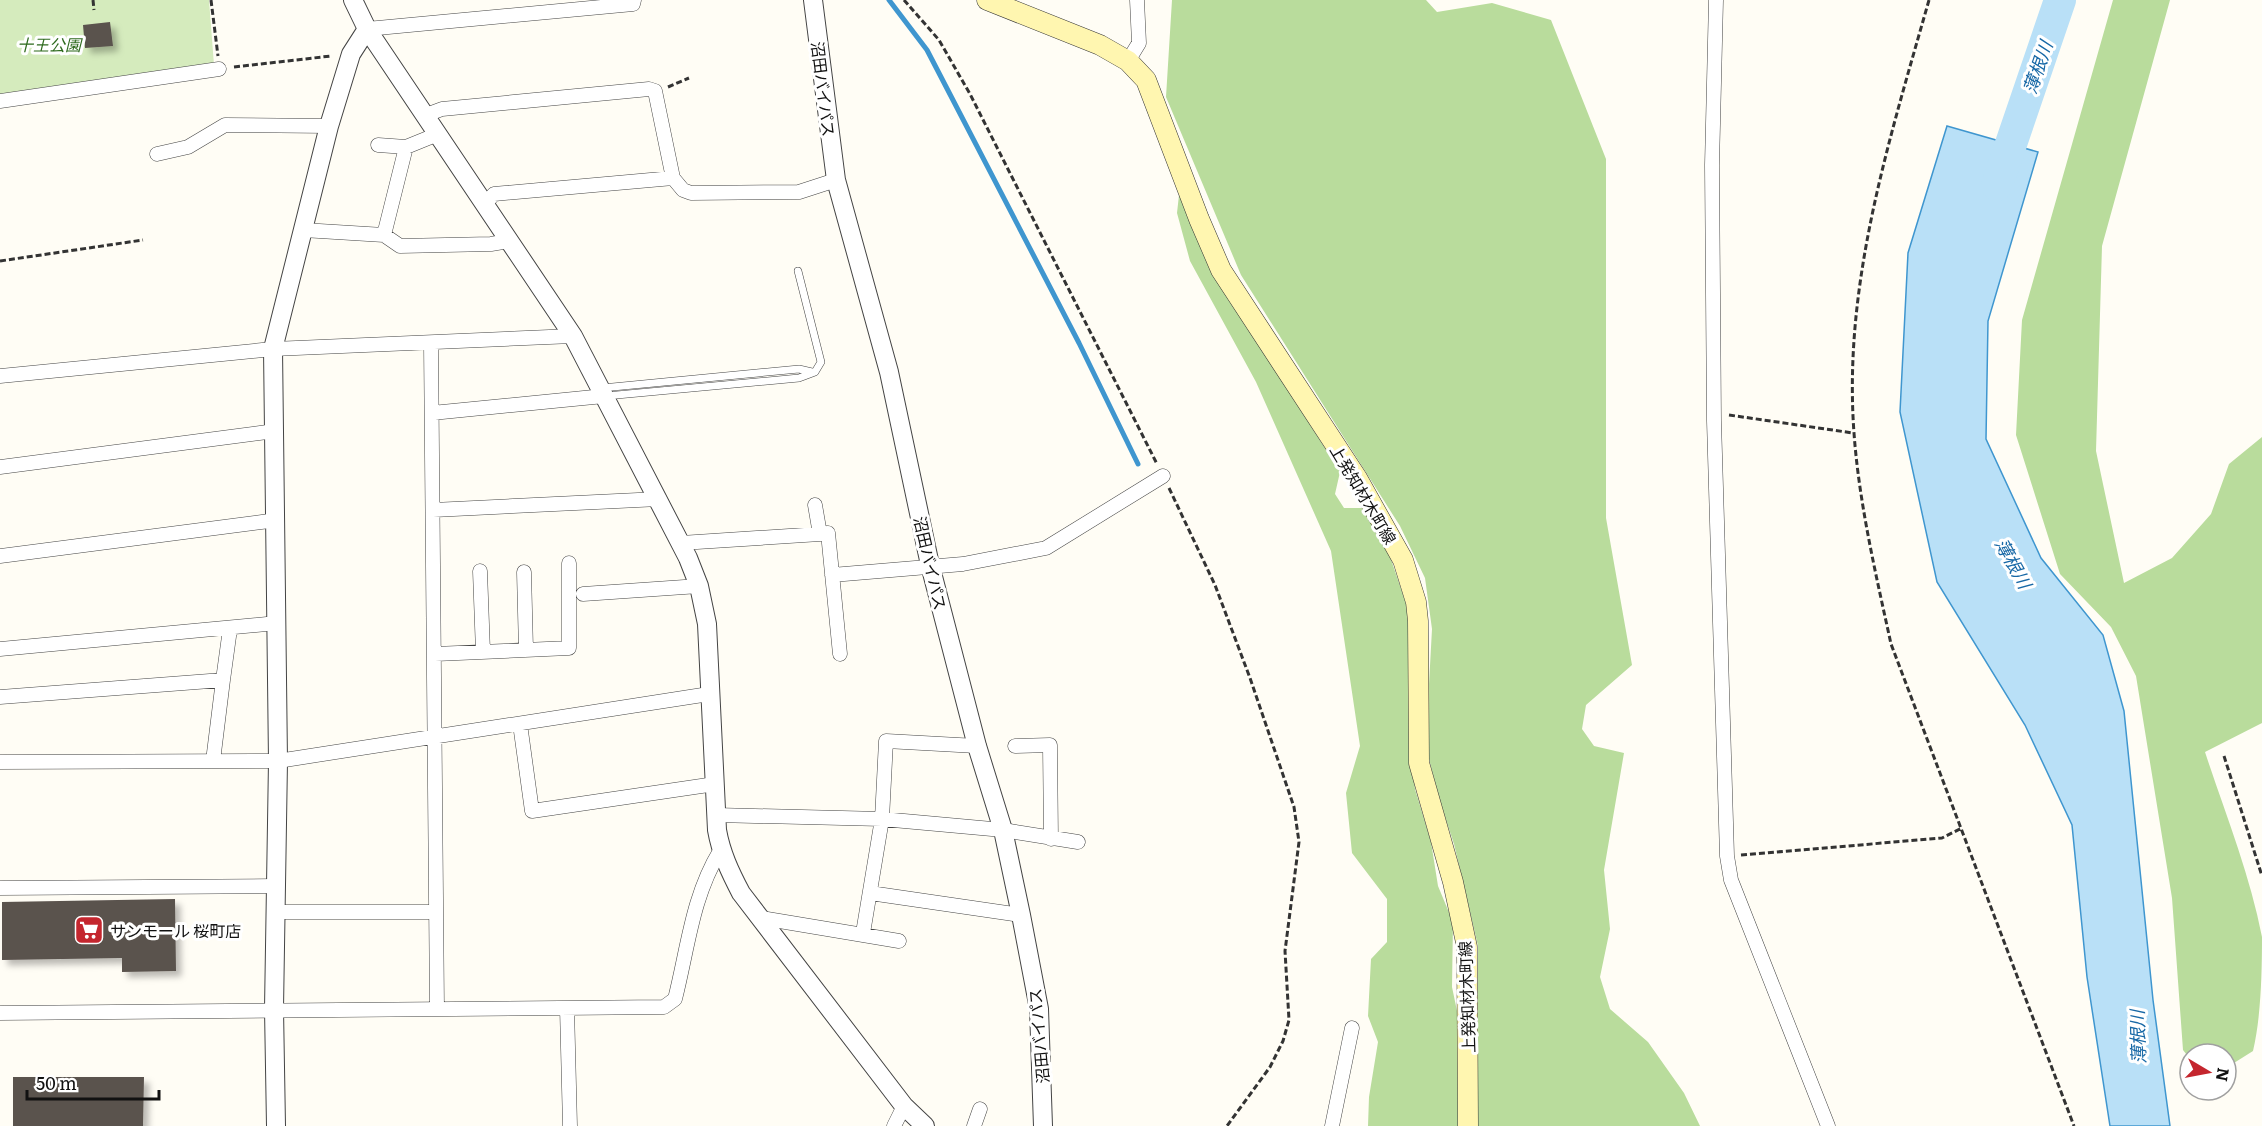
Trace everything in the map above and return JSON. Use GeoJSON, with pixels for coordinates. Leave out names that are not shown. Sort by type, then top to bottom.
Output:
{"type":"FeatureCollection","features":[{"type":"Feature","properties":{"kind":"main road","name":"上発知材木町線"},"geometry":{"type":"LineString","coordinates":[[987,0],[1100,45],[1128,61],[1138,70],[1153,94],[1199,219],[1221,270],[1357,478],[1403,560],[1410,580],[1418,621],[1419,763],[1453,882],[1467,947],[1468,1126]]}},
{"type":"Feature","properties":{"kind":"street"},"geometry":{"type":"LineString","coordinates":[[353,0],[367,29],[573,336],[681,543],[699,586],[707,624],[709,694],[720,851],[741,893],[904,1106],[925,1126]]}},
{"type":"Feature","properties":{"kind":"street"},"geometry":{"type":"LineString","coordinates":[[367,29],[633,4],[634,0]]}},
{"type":"Feature","properties":{"kind":"street","name":"沼田バイパス"},"geometry":{"type":"LineString","coordinates":[[813,0],[836,180],[889,372],[930,565],[977,746],[1003,830],[1021,915],[1039,1009],[1043,1126]]}},
{"type":"Feature","properties":{"kind":"street"},"geometry":{"type":"LineString","coordinates":[[1128,61],[1139,43],[1137,0]]}},
{"type":"Feature","properties":{"kind":"street"},"geometry":{"type":"LineString","coordinates":[[1716,0],[1712,165],[1714,421],[1727,856],[1731,880],[1828,1126]]}},
{"type":"Feature","properties":{"kind":"street"},"geometry":{"type":"LineString","coordinates":[[276,1126],[274,1009],[278,761],[277,520],[273,349],[329,126],[351,54],[367,29]]}},
{"type":"Feature","properties":{"kind":"street"},"geometry":{"type":"LineString","coordinates":[[0,101],[219,69]]}},
{"type":"Feature","properties":{"kind":"street"},"geometry":{"type":"LineString","coordinates":[[426,115],[442,109],[649,89],[655,91],[673,178],[682,190],[691,193],[799,192],[836,180]]}},
{"type":"Feature","properties":{"kind":"street"},"geometry":{"type":"LineString","coordinates":[[157,154],[188,147],[225,125],[329,126]]}},
{"type":"Feature","properties":{"kind":"street"},"geometry":{"type":"LineString","coordinates":[[378,146],[406,147],[438,134]]}},
{"type":"Feature","properties":{"kind":"street"},"geometry":{"type":"LineString","coordinates":[[384,235],[406,147]]}},
{"type":"Feature","properties":{"kind":"street"},"geometry":{"type":"LineString","coordinates":[[485,204],[494,194],[673,178]]}},
{"type":"Feature","properties":{"kind":"street"},"geometry":{"type":"LineString","coordinates":[[303,230],[384,235],[400,246],[491,244],[509,240]]}},
{"type":"Feature","properties":{"kind":"street"},"geometry":{"type":"LineString","coordinates":[[0,376],[273,349],[573,336]]}},
{"type":"Feature","properties":{"kind":"street"},"geometry":{"type":"LineString","coordinates":[[431,343],[437,1009]]}},
{"type":"Feature","properties":{"kind":"street"},"geometry":{"type":"LineString","coordinates":[[432,413],[602,393]]}},
{"type":"Feature","properties":{"kind":"street"},"geometry":{"type":"LineString","coordinates":[[0,467],[275,431]]}},
{"type":"Feature","properties":{"kind":"street"},"geometry":{"type":"LineString","coordinates":[[832,575],[963,564],[1046,548],[1163,476]]}},
{"type":"Feature","properties":{"kind":"street"},"geometry":{"type":"LineString","coordinates":[[433,510],[659,499]]}},
{"type":"Feature","properties":{"kind":"street"},"geometry":{"type":"LineString","coordinates":[[815,505],[820,534]]}},
{"type":"Feature","properties":{"kind":"street"},"geometry":{"type":"LineString","coordinates":[[0,556],[277,520]]}},
{"type":"Feature","properties":{"kind":"street"},"geometry":{"type":"LineString","coordinates":[[681,543],[828,533],[840,654]]}},
{"type":"Feature","properties":{"kind":"street"},"geometry":{"type":"LineString","coordinates":[[435,654],[569,648],[569,563]]}},
{"type":"Feature","properties":{"kind":"street"},"geometry":{"type":"LineString","coordinates":[[480,571],[483,652]]}},
{"type":"Feature","properties":{"kind":"street"},"geometry":{"type":"LineString","coordinates":[[524,572],[526,650]]}},
{"type":"Feature","properties":{"kind":"street"},"geometry":{"type":"LineString","coordinates":[[583,594],[699,586]]}},
{"type":"Feature","properties":{"kind":"street"},"geometry":{"type":"LineString","coordinates":[[0,649],[277,623]]}},
{"type":"Feature","properties":{"kind":"street"},"geometry":{"type":"LineString","coordinates":[[213,761],[230,629]]}},
{"type":"Feature","properties":{"kind":"street"},"geometry":{"type":"LineString","coordinates":[[0,697],[223,680]]}},
{"type":"Feature","properties":{"kind":"street"},"geometry":{"type":"LineString","coordinates":[[0,762],[278,761],[709,694]]}},
{"type":"Feature","properties":{"kind":"street"},"geometry":{"type":"LineString","coordinates":[[520,724],[532,812],[715,784]]}},
{"type":"Feature","properties":{"kind":"street"},"geometry":{"type":"LineString","coordinates":[[863,933],[882,819],[886,741],[977,746]]}},
{"type":"Feature","properties":{"kind":"street"},"geometry":{"type":"LineString","coordinates":[[1015,746],[1050,745],[1051,839]]}},
{"type":"Feature","properties":{"kind":"street"},"geometry":{"type":"LineString","coordinates":[[716,815],[882,819],[1003,830],[1078,842]]}},
{"type":"Feature","properties":{"kind":"street"},"geometry":{"type":"LineString","coordinates":[[0,1013],[664,1007],[675,999],[690,924],[709,869],[720,851]]}},
{"type":"Feature","properties":{"kind":"street"},"geometry":{"type":"LineString","coordinates":[[0,888],[276,886]]}},
{"type":"Feature","properties":{"kind":"street"},"geometry":{"type":"LineString","coordinates":[[870,894],[1021,915]]}},
{"type":"Feature","properties":{"kind":"street"},"geometry":{"type":"LineString","coordinates":[[275,912],[436,912]]}},
{"type":"Feature","properties":{"kind":"street"},"geometry":{"type":"LineString","coordinates":[[761,918],[863,933],[899,941]]}},
{"type":"Feature","properties":{"kind":"street"},"geometry":{"type":"LineString","coordinates":[[567,1008],[570,1126]]}},
{"type":"Feature","properties":{"kind":"street"},"geometry":{"type":"LineString","coordinates":[[1332,1126],[1352,1028]]}},
{"type":"Feature","properties":{"kind":"street"},"geometry":{"type":"LineString","coordinates":[[894,1126],[904,1106]]}},
{"type":"Feature","properties":{"kind":"street"},"geometry":{"type":"LineString","coordinates":[[974,1126],[981,1109]]}},
{"type":"Feature","properties":{"kind":"lane"},"geometry":{"type":"LineString","coordinates":[[602,393],[798,369],[815,372],[821,362],[798,271]]}},
{"type":"Feature","properties":{"kind":"path"},"geometry":{"type":"LineString","coordinates":[[93,0],[94,10]]}},
{"type":"Feature","properties":{"kind":"path"},"geometry":{"type":"LineString","coordinates":[[211,0],[219,69],[351,54]]}},
{"type":"Feature","properties":{"kind":"path"},"geometry":{"type":"LineString","coordinates":[[904,0],[939,40],[970,94],[1163,476],[1215,585],[1294,807],[1299,842],[1285,951],[1289,1020],[1283,1041],[1270,1067],[1227,1126]]}},
{"type":"Feature","properties":{"kind":"path"},"geometry":{"type":"LineString","coordinates":[[1929,0],[1880,171],[1864,246],[1853,376],[1854,433],[1876,578],[1891,644],[2074,1126]]}},
{"type":"Feature","properties":{"kind":"path"},"geometry":{"type":"LineString","coordinates":[[655,91],[689,78]]}},
{"type":"Feature","properties":{"kind":"path"},"geometry":{"type":"LineString","coordinates":[[0,261],[143,240]]}},
{"type":"Feature","properties":{"kind":"path"},"geometry":{"type":"LineString","coordinates":[[1714,421],[1726,414],[1854,433]]}},
{"type":"Feature","properties":{"kind":"path"},"geometry":{"type":"LineString","coordinates":[[2224,756],[2262,876]]}},
{"type":"Feature","properties":{"kind":"path"},"geometry":{"type":"LineString","coordinates":[[1727,856],[1942,838],[1962,828]]}},
{"type":"Feature","properties":{"kind":"green space","name":"十王公園"},"geometry":{"type":"Polygon","coordinates":[[[0,0],[209,0],[214,65],[0,96],[0,0]]]}},
{"type":"Feature","properties":{"kind":"green space"},"geometry":{"type":"Polygon","coordinates":[[[1172,0],[1426,0],[1437,12],[1492,3],[1551,20],[1606,159],[1606,518],[1632,665],[1586,705],[1582,729],[1594,746],[1624,753],[1604,870],[1610,929],[1600,977],[1610,1009],[1648,1042],[1684,1093],[1700,1126],[1478,1126],[1478,946],[1454,844],[1429,759],[1427,721],[1432,629],[1425,578],[1400,526],[1241,275],[1166,97],[1172,0]]]}},
{"type":"Feature","properties":{"kind":"green space"},"geometry":{"type":"Polygon","coordinates":[[[2113,0],[2170,0],[2102,246],[2096,451],[2124,583],[2172,558],[2211,514],[2229,464],[2262,437],[2262,723],[2205,752],[2244,867],[2262,937],[2256,1038],[2253,1051],[2238,1060],[2238,1042],[2182,1042],[2172,898],[2136,676],[2111,627],[2060,574],[2016,435],[2022,320],[2113,0]]]}},
{"type":"Feature","properties":{"kind":"green space"},"geometry":{"type":"Polygon","coordinates":[[[1179,195],[1216,276],[1340,472],[1335,494],[1344,508],[1365,508],[1384,539],[1410,615],[1411,750],[1415,789],[1431,842],[1438,886],[1453,922],[1452,987],[1461,1030],[1463,1126],[1368,1126],[1369,1097],[1378,1042],[1368,1016],[1371,959],[1387,942],[1387,899],[1352,853],[1346,793],[1360,746],[1331,551],[1256,382],[1190,261],[1177,213],[1179,195]]]}},
{"type":"Feature","properties":{"kind":"water"},"geometry":{"type":"Polygon","coordinates":[[[1947,126],[2038,152],[1988,321],[1986,439],[2041,558],[2103,635],[2124,711],[2153,1000],[2170,1126],[2110,1126],[2087,977],[2072,825],[2025,725],[1937,582],[1900,412],[1908,253],[1947,126]]]}},
{"type":"Feature","properties":{"kind":"building"},"geometry":{"type":"Polygon","coordinates":[[[110,22],[113,46],[85,48],[83,25],[110,22]]]}},
{"type":"Feature","properties":{"kind":"building","name":"サンモール 桜町店"},"geometry":{"type":"Polygon","coordinates":[[[175,899],[176,971],[122,972],[122,958],[2,960],[2,902],[175,899]]]}},
{"type":"Feature","properties":{"kind":"building"},"geometry":{"type":"Polygon","coordinates":[[[13,1077],[144,1077],[143,1126],[13,1126],[13,1077]]]}},
{"type":"Feature","properties":{"kind":"waterway"},"geometry":{"type":"LineString","coordinates":[[889,0],[927,50],[1079,343],[1138,464]]}},
{"type":"Feature","properties":{"kind":"waterway","name":"薄根川"},"geometry":{"type":"LineString","coordinates":[[1997,185],[2060,0]]}},
{"type":"Feature","properties":{"kind":"place","name":"サンモール 桜町店"},"geometry":{"type":"Point","coordinates":[89,930]}}]}
